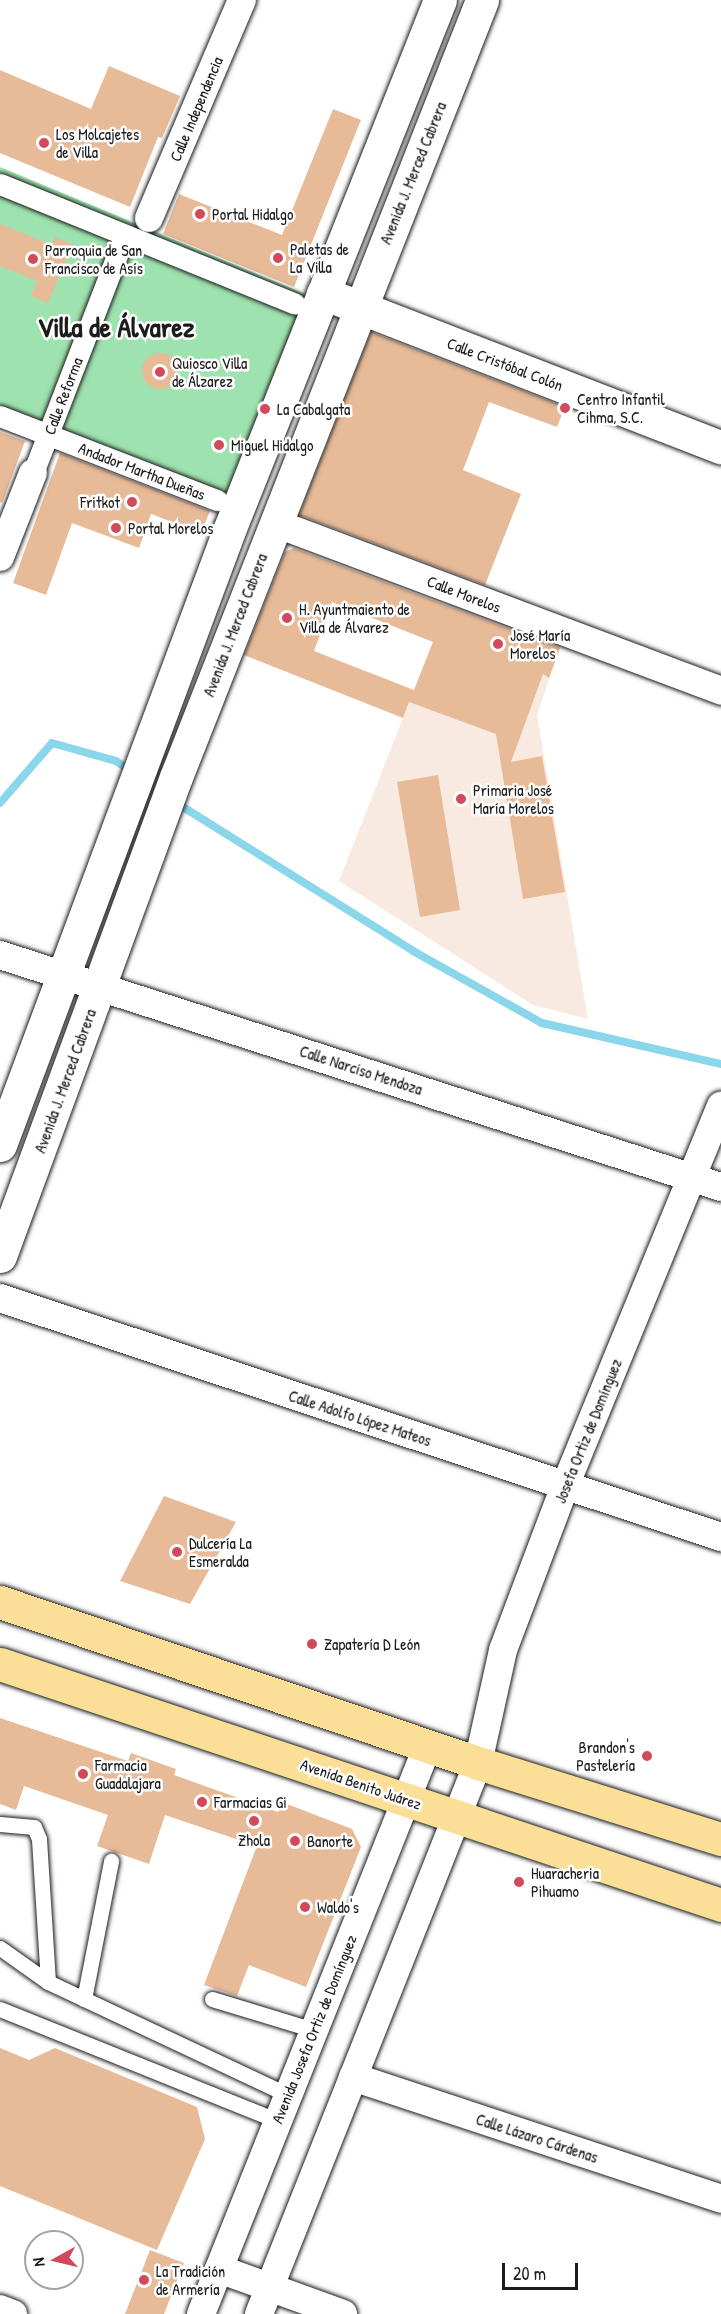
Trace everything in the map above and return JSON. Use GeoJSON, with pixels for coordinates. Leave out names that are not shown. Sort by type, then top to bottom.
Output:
{"type":"FeatureCollection","features":[{"type":"Feature","properties":{"kind":"main road"},"geometry":{"type":"LineString","coordinates":[[0,1145],[60,975],[135,777],[309,299],[440,0]]}},
{"type":"Feature","properties":{"kind":"main road","name":"Avenida J. Merced Cabrera"},"geometry":{"type":"LineString","coordinates":[[0,1256],[170,792],[482,0]]}},
{"type":"Feature","properties":{"kind":"main road","name":"Calle Cristóbal Colón"},"geometry":{"type":"LineString","coordinates":[[309,299],[360,308],[721,447]]}},
{"type":"Feature","properties":{"kind":"main road"},"geometry":{"type":"LineString","coordinates":[[135,777],[170,792]]}},
{"type":"Feature","properties":{"kind":"main road"},"geometry":{"type":"LineString","coordinates":[[2,1601],[478,1763],[721,1839]]}},
{"type":"Feature","properties":{"kind":"main road","name":"Avenida Benito Juárez"},"geometry":{"type":"LineString","coordinates":[[0,1664],[721,1905]]}},
{"type":"Feature","properties":{"kind":"street","name":"Calle Independencia"},"geometry":{"type":"LineString","coordinates":[[149,218],[242,0]]}},
{"type":"Feature","properties":{"kind":"street"},"geometry":{"type":"LineString","coordinates":[[0,184],[125,235],[309,299]]}},
{"type":"Feature","properties":{"kind":"street","name":"Calle Reforma"},"geometry":{"type":"LineString","coordinates":[[0,557],[125,235]]}},
{"type":"Feature","properties":{"kind":"street","name":"Andador Martha Dueñas"},"geometry":{"type":"LineString","coordinates":[[0,416],[217,500]]}},
{"type":"Feature","properties":{"kind":"street","name":"Calle Morelos"},"geometry":{"type":"LineString","coordinates":[[275,523],[721,691]]}},
{"type":"Feature","properties":{"kind":"street","name":"Calle Narciso Mendoza"},"geometry":{"type":"LineString","coordinates":[[0,955],[721,1187]]}},
{"type":"Feature","properties":{"kind":"street","name":"Josefa Ortiz de Domínguez"},"geometry":{"type":"LineString","coordinates":[[478,1763],[504,1650],[565,1486],[721,1106]]}},
{"type":"Feature","properties":{"kind":"street","name":"Calle Adolfo López Mateos"},"geometry":{"type":"LineString","coordinates":[[0,1298],[721,1537]]}},
{"type":"Feature","properties":{"kind":"street","name":"Avenida Josefa Ortiz de Domínguez"},"geometry":{"type":"LineString","coordinates":[[201,2314],[428,1745]]}},
{"type":"Feature","properties":{"kind":"street"},"geometry":{"type":"LineString","coordinates":[[264,2302],[478,1763]]}},
{"type":"Feature","properties":{"kind":"street","name":"Calle Lázaro Cárdenas"},"geometry":{"type":"LineString","coordinates":[[353,2077],[721,2199]]}},
{"type":"Feature","properties":{"kind":"street"},"geometry":{"type":"LineString","coordinates":[[219,2269],[264,2302],[343,2314]]}},
{"type":"Feature","properties":{"kind":"street"},"geometry":{"type":"LineString","coordinates":[[0,2309],[13,2314]]}},
{"type":"Feature","properties":{"kind":"lane"},"geometry":{"type":"LineString","coordinates":[[0,1824],[34,1827],[39,1839],[48,1982]]}},
{"type":"Feature","properties":{"kind":"lane"},"geometry":{"type":"LineString","coordinates":[[84,1999],[111,1861]]}},
{"type":"Feature","properties":{"kind":"lane"},"geometry":{"type":"LineString","coordinates":[[0,1948],[48,1982],[84,1999],[283,2108]]}},
{"type":"Feature","properties":{"kind":"lane"},"geometry":{"type":"LineString","coordinates":[[212,1999],[314,2030]]}},
{"type":"Feature","properties":{"kind":"lane"},"geometry":{"type":"LineString","coordinates":[[0,2009],[283,2108]]}},
{"type":"Feature","properties":{"kind":"shaded area","name":"Primaria José María Morelos"},"geometry":{"type":"Polygon","coordinates":[[[449,601],[561,644],[537,715],[588,1019],[533,1005],[339,881],[449,601]]]}},
{"type":"Feature","properties":{"kind":"green space"},"geometry":{"type":"Polygon","coordinates":[[[0,167],[310,296],[227,512],[0,427],[0,167]]]}},
{"type":"Feature","properties":{"kind":"building","name":"Los Molcajetes de Villa"},"geometry":{"type":"Polygon","coordinates":[[[109,66],[180,96],[162,138],[158,137],[130,207],[0,153],[0,70],[91,109],[109,66]]]}},
{"type":"Feature","properties":{"kind":"building","name":"Portal Hidalgo"},"geometry":{"type":"Polygon","coordinates":[[[333,109],[361,120],[294,287],[163,234],[179,194],[282,235],[333,109]]]}},
{"type":"Feature","properties":{"kind":"building","name":"Parroquia de San Francisco de Asís"},"geometry":{"type":"Polygon","coordinates":[[[0,224],[52,245],[55,237],[73,244],[48,303],[31,296],[37,281],[0,266],[0,224]]]}},
{"type":"Feature","properties":{"kind":"building"},"geometry":{"type":"Polygon","coordinates":[[[371,332],[565,407],[557,427],[489,402],[463,470],[521,494],[485,585],[299,515],[371,332]]]}},
{"type":"Feature","properties":{"kind":"building","name":"Quiosco Villa de Álzarez"},"geometry":{"type":"Polygon","coordinates":[[[160,353],[173,358],[178,371],[173,384],[160,389],[147,384],[142,371],[147,358],[160,353]]]}},
{"type":"Feature","properties":{"kind":"building"},"geometry":{"type":"Polygon","coordinates":[[[0,432],[25,441],[2,503],[0,502],[0,432]]]}},
{"type":"Feature","properties":{"kind":"building","name":"Portal Morelos"},"geometry":{"type":"Polygon","coordinates":[[[60,453],[210,511],[201,533],[151,514],[139,548],[72,523],[46,595],[13,583],[60,453]]]}},
{"type":"Feature","properties":{"kind":"building"},"geometry":{"type":"Polygon","coordinates":[[[294,548],[560,648],[549,678],[543,674],[511,762],[542,756],[565,892],[523,899],[496,734],[409,702],[403,718],[244,655],[285,552],[294,548]],[[332,602],[314,651],[414,690],[433,642],[332,602]]]}},
{"type":"Feature","properties":{"kind":"building"},"geometry":{"type":"Polygon","coordinates":[[[438,775],[460,910],[420,917],[397,782],[438,775]]]}},
{"type":"Feature","properties":{"kind":"building","name":"Dulcería La Esmeralda"},"geometry":{"type":"Polygon","coordinates":[[[164,1496],[236,1522],[190,1604],[120,1581],[164,1496]]]}},
{"type":"Feature","properties":{"kind":"building"},"geometry":{"type":"Polygon","coordinates":[[[0,1718],[128,1761],[131,1753],[176,1769],[174,1775],[278,1812],[282,1802],[352,1829],[361,1847],[306,1987],[249,1965],[237,1996],[204,1985],[257,1846],[165,1815],[149,1864],[97,1846],[108,1815],[24,1786],[16,1810],[0,1804],[0,1718]]]}},
{"type":"Feature","properties":{"kind":"building"},"geometry":{"type":"Polygon","coordinates":[[[0,2048],[29,2060],[55,2048],[197,2107],[205,2139],[157,2250],[0,2186],[0,2048]]]}},
{"type":"Feature","properties":{"kind":"building"},"geometry":{"type":"Polygon","coordinates":[[[150,2250],[184,2263],[164,2314],[125,2314],[150,2250]]]}},
{"type":"Feature","properties":{"kind":"waterway"},"geometry":{"type":"LineString","coordinates":[[0,803],[52,743],[116,761],[131,771]]}},
{"type":"Feature","properties":{"kind":"waterway"},"geometry":{"type":"LineString","coordinates":[[175,802],[413,951],[542,1023],[721,1064]]}},
{"type":"Feature","properties":{"kind":"place","name":"Los Molcajetes de Villa"},"geometry":{"type":"Point","coordinates":[44,143]}},
{"type":"Feature","properties":{"kind":"place","name":"Portal Hidalgo"},"geometry":{"type":"Point","coordinates":[200,214]}},
{"type":"Feature","properties":{"kind":"place","name":"Paletas de La Villa"},"geometry":{"type":"Point","coordinates":[278,258]}},
{"type":"Feature","properties":{"kind":"place","name":"Parroquia de San Francisco de Asís"},"geometry":{"type":"Point","coordinates":[33,259]}},
{"type":"Feature","properties":{"kind":"place","name":"Quiosco Villa de Álzarez"},"geometry":{"type":"Point","coordinates":[160,372]}},
{"type":"Feature","properties":{"kind":"place","name":"Centro Infantil Cihma, S.C."},"geometry":{"type":"Point","coordinates":[565,408]}},
{"type":"Feature","properties":{"kind":"place","name":"La Cabalgata"},"geometry":{"type":"Point","coordinates":[265,409]}},
{"type":"Feature","properties":{"kind":"place","name":"Miguel Hidalgo"},"geometry":{"type":"Point","coordinates":[219,445]}},
{"type":"Feature","properties":{"kind":"place","name":"Fritkot"},"geometry":{"type":"Point","coordinates":[132,502]}},
{"type":"Feature","properties":{"kind":"place","name":"Portal Morelos"},"geometry":{"type":"Point","coordinates":[116,528]}},
{"type":"Feature","properties":{"kind":"place","name":"H. Ayuntmaiento de Villa de Álvarez"},"geometry":{"type":"Point","coordinates":[287,618]}},
{"type":"Feature","properties":{"kind":"place","name":"José María Morelos"},"geometry":{"type":"Point","coordinates":[498,644]}},
{"type":"Feature","properties":{"kind":"place","name":"Primaria José María Morelos"},"geometry":{"type":"Point","coordinates":[461,799]}},
{"type":"Feature","properties":{"kind":"place","name":"Dulcería La Esmeralda"},"geometry":{"type":"Point","coordinates":[177,1552]}},
{"type":"Feature","properties":{"kind":"place","name":"Zapatería D León"},"geometry":{"type":"Point","coordinates":[312,1644]}},
{"type":"Feature","properties":{"kind":"place","name":"Brandon's Pastelería"},"geometry":{"type":"Point","coordinates":[647,1756]}},
{"type":"Feature","properties":{"kind":"place","name":"Farmacia Guadalajara"},"geometry":{"type":"Point","coordinates":[83,1774]}},
{"type":"Feature","properties":{"kind":"place","name":"Farmacias Gi"},"geometry":{"type":"Point","coordinates":[202,1802]}},
{"type":"Feature","properties":{"kind":"place","name":"Zhola"},"geometry":{"type":"Point","coordinates":[254,1821]}},
{"type":"Feature","properties":{"kind":"place","name":"Banorte"},"geometry":{"type":"Point","coordinates":[295,1841]}},
{"type":"Feature","properties":{"kind":"place","name":"Huaracheria Pihuamo"},"geometry":{"type":"Point","coordinates":[519,1882]}},
{"type":"Feature","properties":{"kind":"place","name":"Waldo's"},"geometry":{"type":"Point","coordinates":[305,1907]}},
{"type":"Feature","properties":{"kind":"place","name":"La Tradición de Armería"},"geometry":{"type":"Point","coordinates":[144,2280]}},
{"type":"Feature","properties":{"kind":"district","name":"Villa de Álvarez"},"geometry":{"type":"Point","coordinates":[116,327]}}]}
